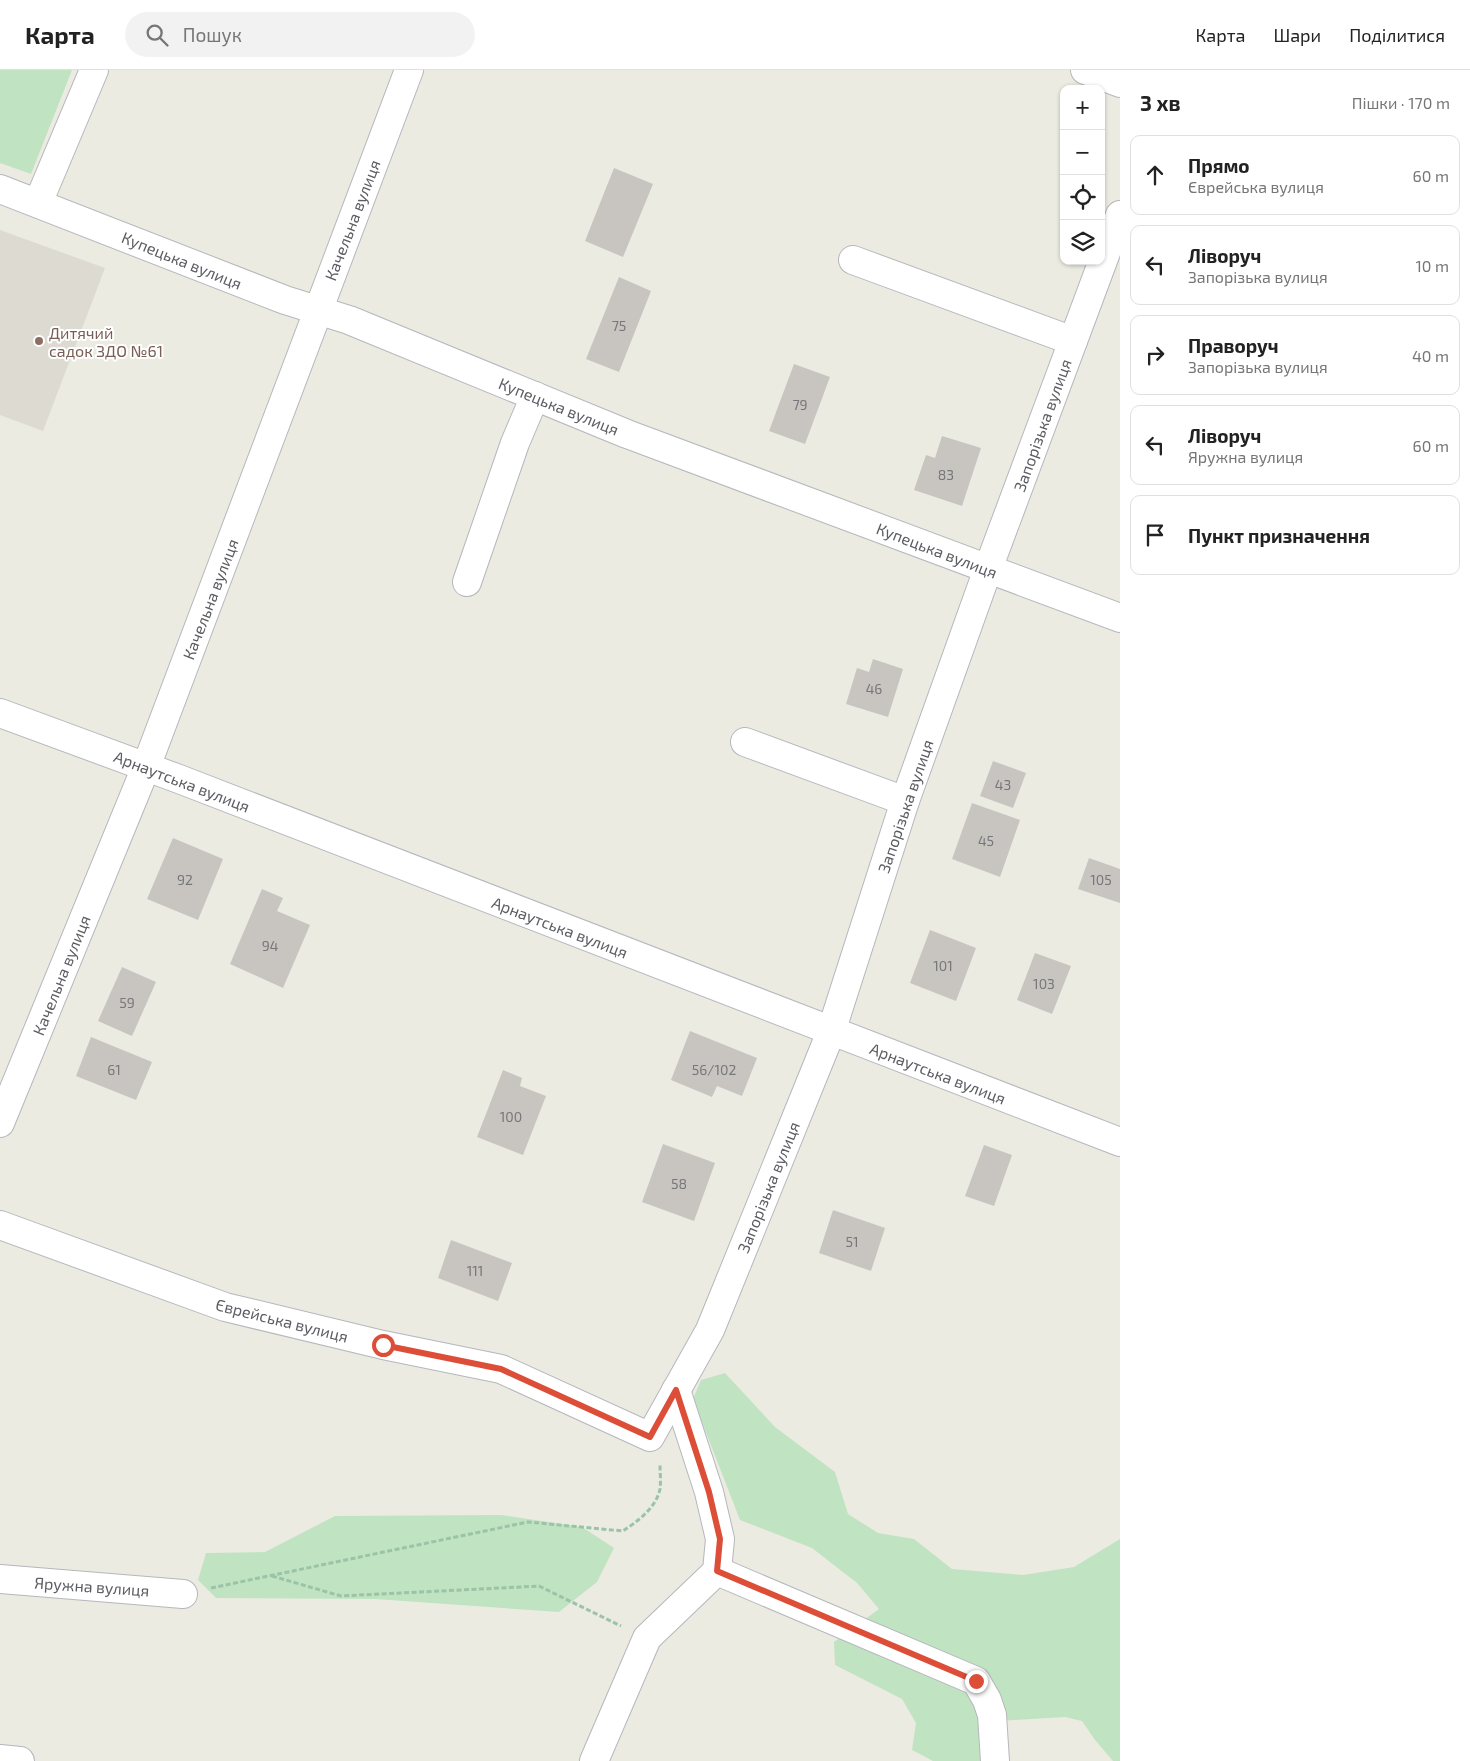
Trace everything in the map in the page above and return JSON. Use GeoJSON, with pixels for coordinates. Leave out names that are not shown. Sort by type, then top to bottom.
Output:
{"type":"FeatureCollection","features":[{"type":"Feature","properties":{"kind":"street"},"geometry":{"type":"LineString","coordinates":[[38,203],[94,70]]}},
{"type":"Feature","properties":{"kind":"street","name":"Качельна вулиця"},"geometry":{"type":"LineString","coordinates":[[0,1123],[146,767],[409,70]]}},
{"type":"Feature","properties":{"kind":"street"},"geometry":{"type":"LineString","coordinates":[[1086,70],[1120,83]]}},
{"type":"Feature","properties":{"kind":"street","name":"Купецька вулиця"},"geometry":{"type":"LineString","coordinates":[[0,189],[285,300],[348,320],[627,434],[1120,618]]}},
{"type":"Feature","properties":{"kind":"street","name":"Запорізька вулиця"},"geometry":{"type":"LineString","coordinates":[[650,1437],[710,1330],[831,1032],[904,801],[1120,215]]}},
{"type":"Feature","properties":{"kind":"street"},"geometry":{"type":"LineString","coordinates":[[853,260],[1073,341]]}},
{"type":"Feature","properties":{"kind":"street"},"geometry":{"type":"LineString","coordinates":[[466,582],[515,443],[535,396]]}},
{"type":"Feature","properties":{"kind":"street","name":"Арнаутська вулиця"},"geometry":{"type":"LineString","coordinates":[[0,713],[146,767],[1120,1142]]}},
{"type":"Feature","properties":{"kind":"street"},"geometry":{"type":"LineString","coordinates":[[745,742],[904,801]]}},
{"type":"Feature","properties":{"kind":"street","name":"Єврейська вулиця"},"geometry":{"type":"LineString","coordinates":[[0,1225],[225,1307],[383,1345],[501,1369],[650,1437]]}},
{"type":"Feature","properties":{"kind":"street"},"geometry":{"type":"LineString","coordinates":[[594,1761],[646,1638],[717,1571],[720,1539],[709,1492],[676,1390]]}},
{"type":"Feature","properties":{"kind":"street"},"geometry":{"type":"LineString","coordinates":[[717,1571],[976,1681],[987,1700],[992,1715],[995,1761]]}},
{"type":"Feature","properties":{"kind":"street","name":"Яружна вулиця"},"geometry":{"type":"LineString","coordinates":[[0,1579],[183,1594]]}},
{"type":"Feature","properties":{"kind":"street"},"geometry":{"type":"LineString","coordinates":[[0,1759],[20,1761]]}},
{"type":"Feature","properties":{"kind":"path"},"geometry":{"type":"LineString","coordinates":[[183,1594],[528,1522],[623,1531],[649,1510],[660,1490],[661,1455],[650,1437]]}},
{"type":"Feature","properties":{"kind":"path"},"geometry":{"type":"LineString","coordinates":[[271,1576],[341,1596],[539,1586],[646,1638]]}},
{"type":"Feature","properties":{"kind":"shaded area","name":"Дитячий садок ЗДО №61"},"geometry":{"type":"Polygon","coordinates":[[[0,230],[105,268],[43,431],[0,415],[0,230]]]}},
{"type":"Feature","properties":{"kind":"green space"},"geometry":{"type":"Polygon","coordinates":[[[0,70],[72,70],[31,174],[0,163],[0,70]]]}},
{"type":"Feature","properties":{"kind":"green space"},"geometry":{"type":"Polygon","coordinates":[[[725,1373],[775,1427],[835,1472],[848,1514],[878,1533],[914,1539],[952,1569],[1023,1575],[1074,1567],[1120,1539],[1120,1761],[1113,1761],[1082,1721],[1065,1717],[983,1722],[984,1761],[933,1761],[912,1750],[916,1723],[902,1699],[835,1665],[834,1642],[879,1609],[857,1583],[812,1548],[740,1520],[693,1399],[701,1380],[725,1373]]]}},
{"type":"Feature","properties":{"kind":"green space"},"geometry":{"type":"Polygon","coordinates":[[[501,1515],[582,1527],[614,1548],[597,1582],[559,1612],[375,1599],[216,1598],[198,1580],[206,1553],[265,1552],[335,1516],[501,1515]]]}},
{"type":"Feature","properties":{"kind":"building"},"geometry":{"type":"Polygon","coordinates":[[[614,168],[653,184],[623,257],[585,241],[614,168]]]}},
{"type":"Feature","properties":{"kind":"building"},"geometry":{"type":"Polygon","coordinates":[[[619,277],[651,291],[619,372],[586,359],[619,277]]]}},
{"type":"Feature","properties":{"kind":"building"},"geometry":{"type":"Polygon","coordinates":[[[794,364],[830,377],[805,444],[769,431],[794,364]]]}},
{"type":"Feature","properties":{"kind":"building"},"geometry":{"type":"Polygon","coordinates":[[[942,436],[981,448],[962,506],[914,490],[926,455],[935,458],[942,436]]]}},
{"type":"Feature","properties":{"kind":"building"},"geometry":{"type":"Polygon","coordinates":[[[873,659],[903,669],[888,717],[846,704],[857,668],[869,672],[873,659]]]}},
{"type":"Feature","properties":{"kind":"building"},"geometry":{"type":"Polygon","coordinates":[[[993,761],[1026,773],[1013,808],[980,796],[993,761]]]}},
{"type":"Feature","properties":{"kind":"building"},"geometry":{"type":"Polygon","coordinates":[[[972,803],[1020,820],[1000,877],[952,859],[972,803]]]}},
{"type":"Feature","properties":{"kind":"building"},"geometry":{"type":"Polygon","coordinates":[[[173,838],[223,859],[198,920],[147,899],[173,838]]]}},
{"type":"Feature","properties":{"kind":"building"},"geometry":{"type":"Polygon","coordinates":[[[1089,858],[1120,869],[1120,903],[1078,889],[1089,858]]]}},
{"type":"Feature","properties":{"kind":"building"},"geometry":{"type":"Polygon","coordinates":[[[262,889],[283,898],[277,911],[310,925],[283,988],[230,964],[262,889]]]}},
{"type":"Feature","properties":{"kind":"building"},"geometry":{"type":"Polygon","coordinates":[[[930,930],[976,948],[956,1001],[910,983],[930,930]]]}},
{"type":"Feature","properties":{"kind":"building"},"geometry":{"type":"Polygon","coordinates":[[[1035,953],[1071,966],[1052,1014],[1017,1000],[1035,953]]]}},
{"type":"Feature","properties":{"kind":"building"},"geometry":{"type":"Polygon","coordinates":[[[122,967],[156,982],[132,1036],[98,1021],[122,967]]]}},
{"type":"Feature","properties":{"kind":"building"},"geometry":{"type":"Polygon","coordinates":[[[690,1031],[757,1058],[742,1096],[717,1086],[712,1097],[671,1080],[690,1031]]]}},
{"type":"Feature","properties":{"kind":"building"},"geometry":{"type":"Polygon","coordinates":[[[91,1037],[152,1062],[136,1100],[76,1076],[91,1037]]]}},
{"type":"Feature","properties":{"kind":"building"},"geometry":{"type":"Polygon","coordinates":[[[503,1070],[522,1078],[520,1086],[546,1096],[523,1155],[477,1137],[503,1070]]]}},
{"type":"Feature","properties":{"kind":"building"},"geometry":{"type":"Polygon","coordinates":[[[663,1144],[715,1163],[694,1221],[642,1202],[663,1144]]]}},
{"type":"Feature","properties":{"kind":"building"},"geometry":{"type":"Polygon","coordinates":[[[984,1145],[1012,1155],[994,1206],[965,1196],[984,1145]]]}},
{"type":"Feature","properties":{"kind":"building"},"geometry":{"type":"Polygon","coordinates":[[[833,1210],[885,1228],[871,1271],[819,1253],[833,1210]]]}},
{"type":"Feature","properties":{"kind":"building"},"geometry":{"type":"Polygon","coordinates":[[[451,1240],[512,1263],[498,1301],[438,1278],[451,1240]]]}},
{"type":"Feature","properties":{"kind":"place","name":"Дитячий садок ЗДО №61"},"geometry":{"type":"Point","coordinates":[39,341]}},
{"type":"Feature","properties":{"kind":"route"},"geometry":{"type":"LineString","coordinates":[[383,1345],[501,1369],[650,1437],[676,1390],[709,1492],[720,1539],[717,1571],[976,1681]]}}]}
